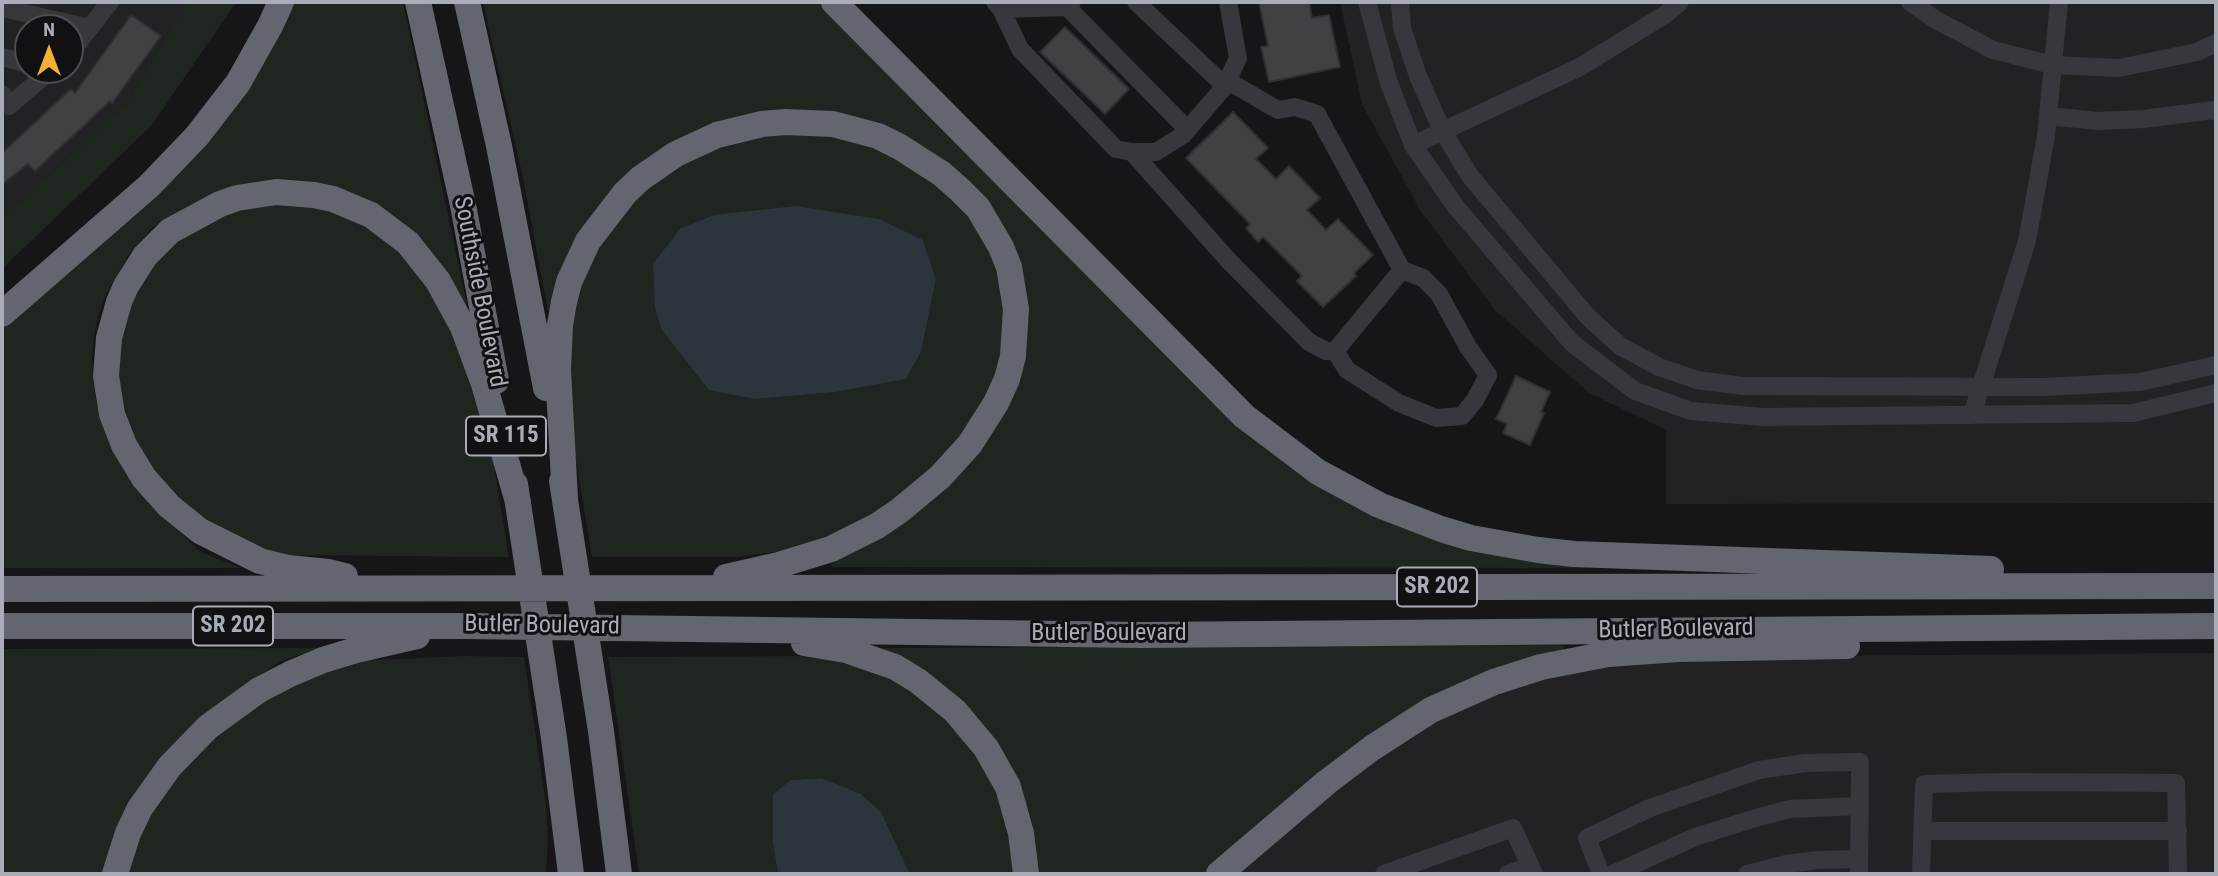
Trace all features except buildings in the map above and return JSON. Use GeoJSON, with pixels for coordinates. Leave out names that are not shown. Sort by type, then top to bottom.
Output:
{"type":"FeatureCollection","features":[{"type":"Feature","properties":{"kind":"highway"},"geometry":{"type":"LineString","coordinates":[[2,314],[149,186],[197,136],[238,83],[281,2]]}},
{"type":"Feature","properties":{"kind":"highway","name":"Southside Boulevard"},"geometry":{"type":"LineString","coordinates":[[418,2],[470,241],[518,502],[554,738],[571,874]]}},
{"type":"Feature","properties":{"kind":"highway","name":"Southside Boulevard"},"geometry":{"type":"LineString","coordinates":[[467,2],[517,236],[565,499],[601,732],[619,874]]}},
{"type":"Feature","properties":{"kind":"highway"},"geometry":{"type":"LineString","coordinates":[[834,2],[1244,416],[1318,472],[1389,509],[1471,538],[1574,554],[2216,578]]}},
{"type":"Feature","properties":{"kind":"highway"},"geometry":{"type":"LineString","coordinates":[[565,499],[558,370],[564,302],[569,282],[588,241],[611,209],[641,178],[677,154],[717,135],[762,124],[810,122],[855,129],[878,136],[923,160],[960,190],[978,208],[1001,247],[1009,267],[1016,309],[1016,332],[1007,379],[990,414],[970,444],[921,495],[855,538],[831,549],[779,565],[712,580],[659,588]]}},
{"type":"Feature","properties":{"kind":"highway"},"geometry":{"type":"LineString","coordinates":[[390,588],[329,572],[288,568],[239,552],[200,531],[184,518],[156,492],[134,462],[118,430],[108,394],[109,338],[119,302],[135,271],[158,243],[179,225],[203,211],[237,198],[285,192],[333,199],[371,215],[389,227],[424,261],[452,303],[484,384],[518,502]]}},
{"type":"Feature","properties":{"kind":"highway","name":"Butler Boulevard"},"geometry":{"type":"LineString","coordinates":[[2,589],[2216,586]]}},
{"type":"Feature","properties":{"kind":"highway","name":"Butler Boulevard"},"geometry":{"type":"LineString","coordinates":[[2,626],[652,627],[1142,635],[2216,626]]}},
{"type":"Feature","properties":{"kind":"highway"},"geometry":{"type":"LineString","coordinates":[[115,874],[128,833],[155,785],[208,727],[232,708],[259,690],[323,660],[465,626]]}},
{"type":"Feature","properties":{"kind":"highway"},"geometry":{"type":"LineString","coordinates":[[1219,874],[1350,763],[1392,733],[1452,700],[1513,675],[1573,660],[1644,651],[1861,646],[1961,639],[2047,626]]}},
{"type":"Feature","properties":{"kind":"highway"},"geometry":{"type":"LineString","coordinates":[[752,629],[800,643],[871,657],[918,681],[956,711],[986,748],[1008,787],[1021,832],[1026,874]]}},
{"type":"Feature","properties":{"kind":"highway"},"geometry":{"type":"LineString","coordinates":[[601,732],[632,874]]}},
{"type":"Feature","properties":{"kind":"highway"},"geometry":{"type":"LineString","coordinates":[[554,738],[554,874]]}},
{"type":"Feature","properties":{"kind":"street"},"geometry":{"type":"LineString","coordinates":[[84,36],[110,2]]}},
{"type":"Feature","properties":{"kind":"street"},"geometry":{"type":"LineString","coordinates":[[1136,2],[1227,83],[1278,110],[1295,107],[1317,114],[1402,270],[1423,278],[1439,294],[1468,347],[1488,375],[1475,400],[1462,416],[1436,418],[1399,403],[1347,370],[1335,351]]}},
{"type":"Feature","properties":{"kind":"street"},"geometry":{"type":"LineString","coordinates":[[1187,129],[1070,4],[998,5],[1020,49],[1116,149],[1156,152],[1183,135],[1227,83],[1238,58],[1228,2]]}},
{"type":"Feature","properties":{"kind":"street"},"geometry":{"type":"LineString","coordinates":[[1367,2],[1388,80],[1413,145],[1456,207],[1572,343],[1635,391],[1691,411],[1762,418],[2133,413],[2216,393]]}},
{"type":"Feature","properties":{"kind":"street"},"geometry":{"type":"LineString","coordinates":[[1400,2],[1406,40],[1418,76],[1442,131],[1470,176],[1588,317],[1620,346],[1659,367],[1697,380],[1743,386],[2044,387],[2140,382],[2216,365]]}},
{"type":"Feature","properties":{"kind":"street"},"geometry":{"type":"LineString","coordinates":[[1413,145],[1580,67],[1666,14],[1680,2]]}},
{"type":"Feature","properties":{"kind":"street"},"geometry":{"type":"LineString","coordinates":[[1910,2],[1936,20],[1993,50],[2052,65],[2119,68],[2197,52],[2216,43]]}},
{"type":"Feature","properties":{"kind":"street"},"geometry":{"type":"LineString","coordinates":[[1972,415],[2027,241],[2048,116],[2059,2]]}},
{"type":"Feature","properties":{"kind":"street"},"geometry":{"type":"LineString","coordinates":[[2,8],[90,28]]}},
{"type":"Feature","properties":{"kind":"street"},"geometry":{"type":"LineString","coordinates":[[2,94],[9,106],[35,84]]}},
{"type":"Feature","properties":{"kind":"street"},"geometry":{"type":"LineString","coordinates":[[2048,116],[2098,121],[2143,119],[2214,110],[2216,112]]}},
{"type":"Feature","properties":{"kind":"street"},"geometry":{"type":"LineString","coordinates":[[1132,152],[1228,261],[1309,342],[1326,351],[1335,351]]}},
{"type":"Feature","properties":{"kind":"street"},"geometry":{"type":"LineString","coordinates":[[1335,351],[1402,270]]}},
{"type":"Feature","properties":{"kind":"street"},"geometry":{"type":"LineString","coordinates":[[1601,874],[1587,838],[1683,796],[1759,770],[1804,763],[1860,762],[1859,867],[1818,860],[1786,864],[1748,874]]}},
{"type":"Feature","properties":{"kind":"street"},"geometry":{"type":"LineString","coordinates":[[1921,874],[1924,785],[2005,782],[2176,783],[2178,874]]}},
{"type":"Feature","properties":{"kind":"street"},"geometry":{"type":"LineString","coordinates":[[1613,874],[1695,837],[1747,820],[1790,809],[1859,806]]}},
{"type":"Feature","properties":{"kind":"street"},"geometry":{"type":"LineString","coordinates":[[1384,874],[1513,828],[1532,870],[1508,874]]}},
{"type":"Feature","properties":{"kind":"street"},"geometry":{"type":"LineString","coordinates":[[1923,831],[2178,831]]}},
{"type":"Feature","properties":{"kind":"shaded area"},"geometry":{"type":"Polygon","coordinates":[[[2,2],[187,2],[126,103],[2,218],[2,2]]]}},
{"type":"Feature","properties":{"kind":"shaded area"},"geometry":{"type":"Polygon","coordinates":[[[187,2],[236,2],[152,125],[2,269],[2,218],[126,103],[187,2]]]}},
{"type":"Feature","properties":{"kind":"shaded area"},"geometry":{"type":"Polygon","coordinates":[[[287,2],[403,2],[467,305],[331,190],[177,216],[154,226],[129,254],[104,298],[96,324],[92,354],[93,383],[99,411],[109,443],[142,493],[199,551],[241,568],[2,568],[2,322],[159,185],[287,2]]]}},
{"type":"Feature","properties":{"kind":"shaded area"},"geometry":{"type":"Polygon","coordinates":[[[483,2],[822,2],[1319,480],[1586,563],[1586,568],[833,567],[831,565],[884,528],[1012,375],[997,227],[844,120],[661,154],[548,312],[523,178],[483,2]]]}},
{"type":"Feature","properties":{"kind":"shaded area"},"geometry":{"type":"Polygon","coordinates":[[[1340,2],[2216,2],[2216,503],[1666,504],[1666,430],[1589,393],[1495,310],[1420,210],[1362,104],[1340,2]]]}},
{"type":"Feature","properties":{"kind":"shaded area"},"geometry":{"type":"Polygon","coordinates":[[[799,129],[874,145],[952,193],[995,256],[1008,312],[996,378],[955,447],[885,510],[800,549],[736,557],[592,557],[568,412],[565,349],[587,257],[619,207],[703,147],[799,129]],[[923,240],[755,399],[836,392],[906,379],[921,352],[936,279],[923,240]]]}},
{"type":"Feature","properties":{"kind":"shaded area"},"geometry":{"type":"Polygon","coordinates":[[[277,199],[332,207],[393,242],[443,302],[487,423],[509,557],[282,555],[230,536],[190,510],[166,486],[147,461],[134,437],[120,393],[120,337],[127,311],[151,266],[193,225],[277,199]]]}},
{"type":"Feature","properties":{"kind":"shaded area"},"geometry":{"type":"Polygon","coordinates":[[[796,206],[879,219],[923,240],[936,279],[921,352],[906,379],[836,392],[755,399],[709,390],[662,330],[655,308],[653,264],[680,229],[714,215],[796,206]]]}},
{"type":"Feature","properties":{"kind":"shaded area"},"geometry":{"type":"Polygon","coordinates":[[[1565,645],[1563,651],[1519,662],[1209,874],[1037,874],[1031,818],[1020,788],[905,660],[880,648],[1565,645]]]}},
{"type":"Feature","properties":{"kind":"shaded area"},"geometry":{"type":"Polygon","coordinates":[[[318,648],[282,661],[241,686],[203,717],[108,874],[2,874],[2,649],[318,648]]]}},
{"type":"Feature","properties":{"kind":"shaded area"},"geometry":{"type":"Polygon","coordinates":[[[2216,653],[2216,874],[1230,874],[1346,776],[1484,692],[1644,657],[2216,653]]]}},
{"type":"Feature","properties":{"kind":"shaded area"},"geometry":{"type":"Polygon","coordinates":[[[463,656],[524,657],[546,804],[546,874],[123,874],[158,796],[235,715],[313,674],[358,661],[463,656]]]}},
{"type":"Feature","properties":{"kind":"shaded area"},"geometry":{"type":"Polygon","coordinates":[[[824,656],[890,675],[942,713],[985,767],[1006,809],[1016,874],[910,874],[881,812],[861,794],[821,778],[791,780],[773,844],[778,874],[639,874],[608,657],[824,656]]]}},
{"type":"Feature","properties":{"kind":"shaded area"},"geometry":{"type":"Polygon","coordinates":[[[821,778],[861,794],[881,812],[910,874],[778,874],[773,844],[773,794],[791,780],[821,778]]]}}]}
